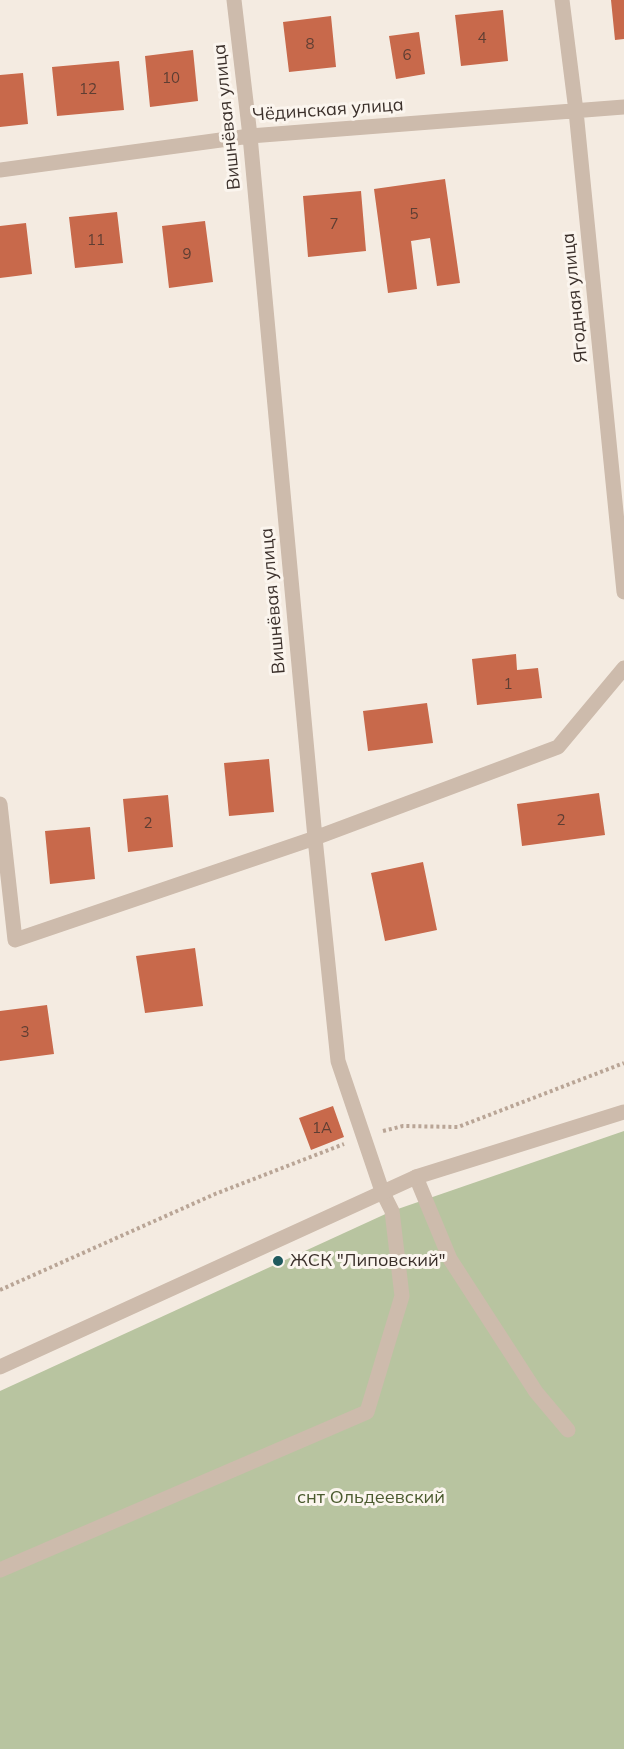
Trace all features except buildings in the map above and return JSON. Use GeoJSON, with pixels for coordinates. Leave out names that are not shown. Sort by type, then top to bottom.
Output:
{"type":"FeatureCollection","features":[{"type":"Feature","properties":{"kind":"street","name":"Вишнёвая улица"},"geometry":{"type":"LineString","coordinates":[[0,1570],[367,1412],[402,1296],[392,1211],[382,1191],[338,1061],[250,136],[234,0]]}},
{"type":"Feature","properties":{"kind":"street","name":"Ягодная улица"},"geometry":{"type":"LineString","coordinates":[[562,0],[576,111],[624,592]]}},
{"type":"Feature","properties":{"kind":"street","name":"Чёдинская улица"},"geometry":{"type":"LineString","coordinates":[[0,170],[250,136],[624,107]]}},
{"type":"Feature","properties":{"kind":"street"},"geometry":{"type":"LineString","coordinates":[[0,804],[15,940],[315,838],[558,747],[624,668]]}},
{"type":"Feature","properties":{"kind":"street"},"geometry":{"type":"LineString","coordinates":[[0,1367],[416,1177],[624,1112]]}},
{"type":"Feature","properties":{"kind":"street"},"geometry":{"type":"LineString","coordinates":[[416,1177],[450,1259],[536,1392],[568,1430]]}},
{"type":"Feature","properties":{"kind":"path"},"geometry":{"type":"LineString","coordinates":[[0,1290],[215,1194],[363,1136],[403,1126],[458,1127],[624,1064]]}},
{"type":"Feature","properties":{"kind":"green space","name":"снт Ольдеевский"},"geometry":{"type":"Polygon","coordinates":[[[624,1131],[624,1749],[0,1749],[0,1391],[392,1211],[624,1131]]]}},
{"type":"Feature","properties":{"kind":"place","name":"ЖСК \"Липовский\""},"geometry":{"type":"Point","coordinates":[278,1261]}}]}
